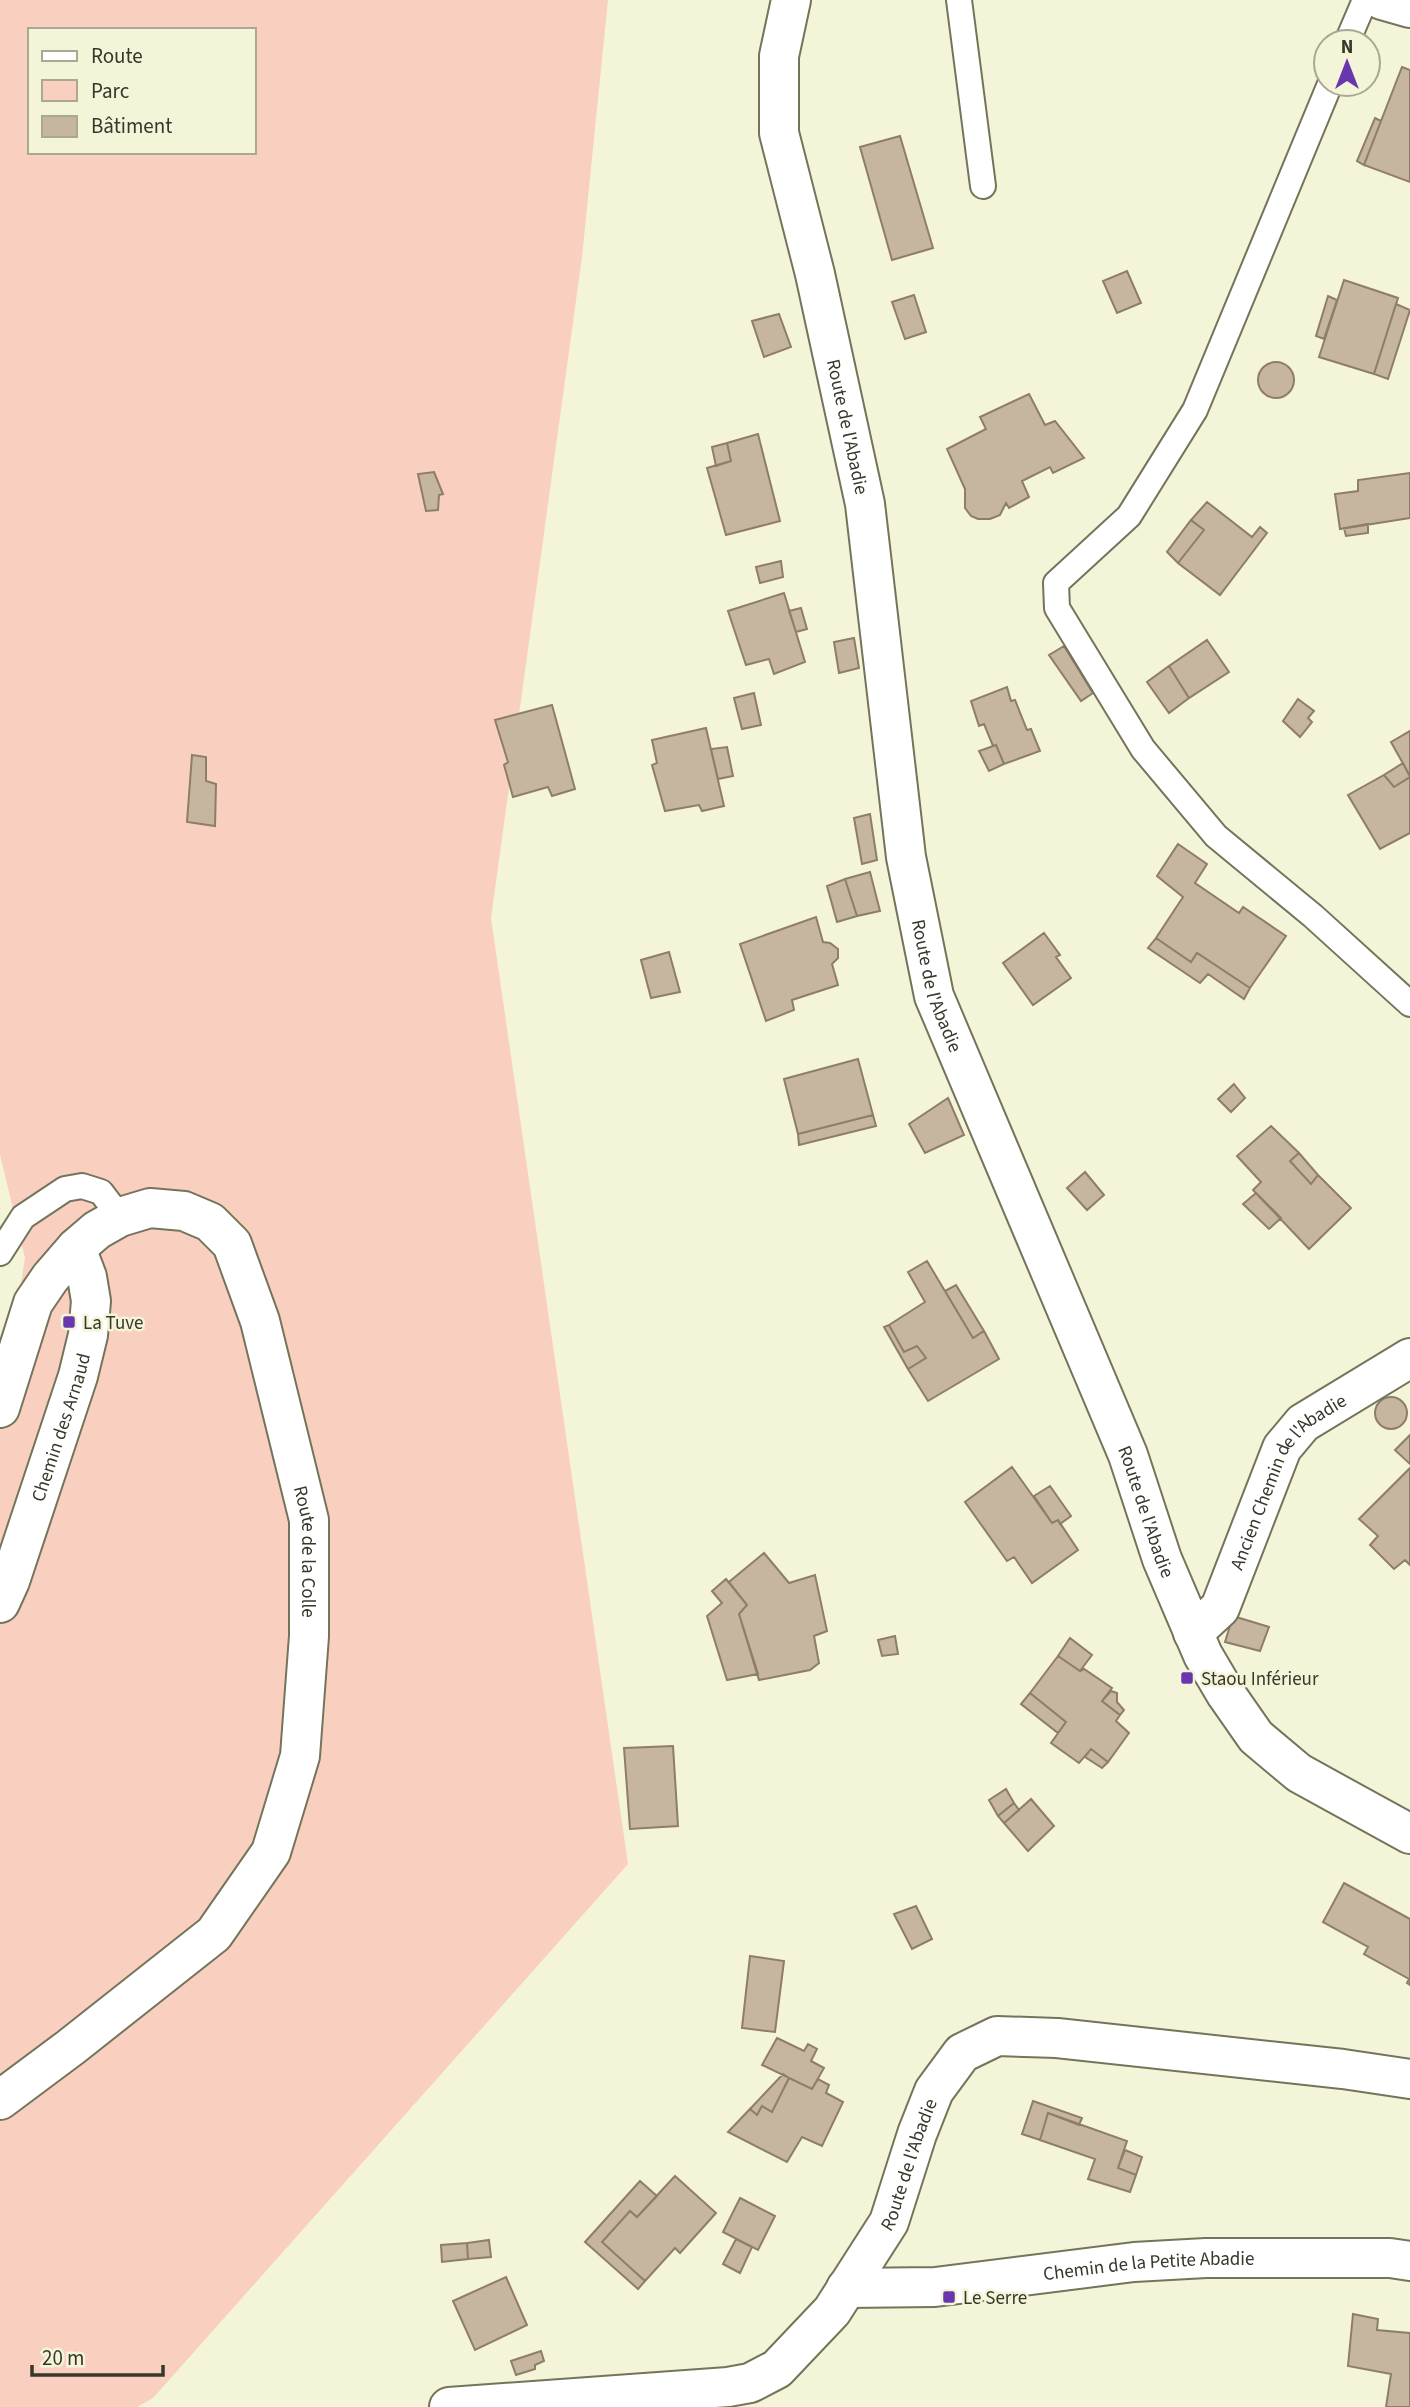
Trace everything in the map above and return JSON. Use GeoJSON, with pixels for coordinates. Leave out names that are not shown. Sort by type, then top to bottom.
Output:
{"type":"FeatureCollection","features":[{"type":"Feature","properties":{"kind":"street","name":"Route de l'Abadie"},"geometry":{"type":"LineString","coordinates":[[791,0],[779,56],[779,134],[815,274],[865,504],[905,857],[934,996],[1128,1455],[1163,1559],[1193,1633],[1226,1694],[1256,1737],[1299,1773],[1410,1834]]}},
{"type":"Feature","properties":{"kind":"street"},"geometry":{"type":"LineString","coordinates":[[1382,0],[1410,8]]}},
{"type":"Feature","properties":{"kind":"street","name":"Route de la Colle"},"geometry":{"type":"LineString","coordinates":[[0,1408],[33,1303],[76,1248],[97,1230],[120,1217],[150,1208],[184,1211],[210,1222],[232,1244],[252,1297],[309,1520],[309,1636],[300,1756],[271,1852],[214,1934],[0,2100]]}},
{"type":"Feature","properties":{"kind":"street","name":"Chemin des Arnaud"},"geometry":{"type":"LineString","coordinates":[[0,1604],[74,1389],[88,1335],[91,1301],[88,1277],[76,1248]]}},
{"type":"Feature","properties":{"kind":"street","name":"Ancien Chemin de l'Abadie"},"geometry":{"type":"LineString","coordinates":[[1193,1633],[1220,1608],[1282,1448],[1303,1423],[1410,1358]]}},
{"type":"Feature","properties":{"kind":"street","name":"Route de l'Abadie"},"geometry":{"type":"LineString","coordinates":[[449,2407],[728,2387],[747,2395],[777,2369],[832,2311],[888,2222],[934,2091],[962,2053],[997,2036],[1071,2039],[1410,2079]]}},
{"type":"Feature","properties":{"kind":"street","name":"Chemin de la Petite Abadie"},"geometry":{"type":"LineString","coordinates":[[846,2288],[935,2287],[1134,2262],[1206,2258],[1390,2258],[1410,2261]]}},
{"type":"Feature","properties":{"kind":"lane"},"geometry":{"type":"LineString","coordinates":[[959,0],[983,186]]}},
{"type":"Feature","properties":{"kind":"lane"},"geometry":{"type":"LineString","coordinates":[[1354,28],[1365,0]]}},
{"type":"Feature","properties":{"kind":"lane"},"geometry":{"type":"LineString","coordinates":[[1324,98],[1195,410],[1129,516],[1056,583],[1057,608],[1143,749],[1216,836],[1313,916],[1410,1004]]}},
{"type":"Feature","properties":{"kind":"lane"},"geometry":{"type":"LineString","coordinates":[[0,1253],[23,1217],[65,1189],[82,1186],[101,1192],[120,1217]]}},
{"type":"Feature","properties":{"kind":"green space"},"geometry":{"type":"Polygon","coordinates":[[[0,0],[608,0],[582,257],[491,918],[628,1864],[153,2398],[137,2407],[0,2407],[0,1417],[25,1258],[0,1155],[0,0]]]}},
{"type":"Feature","properties":{"kind":"building"},"geometry":{"type":"Polygon","coordinates":[[[1402,67],[1410,70],[1410,182],[1364,165],[1402,67]]]}},
{"type":"Feature","properties":{"kind":"building"},"geometry":{"type":"Polygon","coordinates":[[[1375,118],[1381,121],[1364,165],[1357,161],[1375,118]]]}},
{"type":"Feature","properties":{"kind":"building"},"geometry":{"type":"Polygon","coordinates":[[[900,136],[933,248],[892,260],[860,147],[900,136]]]}},
{"type":"Feature","properties":{"kind":"building"},"geometry":{"type":"Polygon","coordinates":[[[1127,271],[1141,303],[1117,313],[1103,281],[1127,271]]]}},
{"type":"Feature","properties":{"kind":"building"},"geometry":{"type":"Polygon","coordinates":[[[1344,280],[1398,298],[1374,374],[1319,357],[1344,280]]]}},
{"type":"Feature","properties":{"kind":"building"},"geometry":{"type":"Polygon","coordinates":[[[914,295],[926,332],[905,339],[892,302],[914,295]]]}},
{"type":"Feature","properties":{"kind":"building"},"geometry":{"type":"Polygon","coordinates":[[[1328,296],[1337,300],[1324,339],[1316,336],[1328,296]]]}},
{"type":"Feature","properties":{"kind":"building"},"geometry":{"type":"Polygon","coordinates":[[[1396,304],[1410,310],[1388,379],[1374,374],[1396,304]]]}},
{"type":"Feature","properties":{"kind":"building"},"geometry":{"type":"Polygon","coordinates":[[[779,314],[791,347],[764,357],[752,321],[779,314]]]}},
{"type":"Feature","properties":{"kind":"building"},"geometry":{"type":"Polygon","coordinates":[[[1276,362],[1288,368],[1294,380],[1288,392],[1276,398],[1264,392],[1258,380],[1264,368],[1276,362]]]}},
{"type":"Feature","properties":{"kind":"building"},"geometry":{"type":"Polygon","coordinates":[[[1029,394],[1045,425],[1055,421],[1084,458],[1053,473],[1050,467],[1022,481],[1029,497],[1009,508],[1006,503],[1000,515],[990,519],[971,516],[965,508],[965,489],[947,449],[986,429],[980,417],[1029,394]]]}},
{"type":"Feature","properties":{"kind":"building"},"geometry":{"type":"Polygon","coordinates":[[[758,434],[780,521],[726,535],[707,468],[731,461],[727,443],[758,434]]]}},
{"type":"Feature","properties":{"kind":"building"},"geometry":{"type":"Polygon","coordinates":[[[727,443],[731,461],[716,466],[712,447],[727,443]]]}},
{"type":"Feature","properties":{"kind":"building"},"geometry":{"type":"Polygon","coordinates":[[[434,472],[443,494],[439,495],[438,510],[426,511],[418,474],[434,472]]]}},
{"type":"Feature","properties":{"kind":"building"},"geometry":{"type":"Polygon","coordinates":[[[1410,473],[1410,518],[1340,529],[1335,494],[1358,491],[1358,480],[1410,473]]]}},
{"type":"Feature","properties":{"kind":"building"},"geometry":{"type":"Polygon","coordinates":[[[1207,502],[1252,537],[1260,527],[1267,533],[1220,595],[1178,563],[1204,530],[1191,520],[1207,502]]]}},
{"type":"Feature","properties":{"kind":"building"},"geometry":{"type":"Polygon","coordinates":[[[1191,520],[1204,530],[1178,563],[1167,552],[1191,520]]]}},
{"type":"Feature","properties":{"kind":"building"},"geometry":{"type":"Polygon","coordinates":[[[1368,524],[1368,533],[1346,536],[1344,528],[1368,524]]]}},
{"type":"Feature","properties":{"kind":"building"},"geometry":{"type":"Polygon","coordinates":[[[781,561],[783,577],[760,583],[756,567],[781,561]]]}},
{"type":"Feature","properties":{"kind":"building"},"geometry":{"type":"Polygon","coordinates":[[[784,593],[805,662],[774,674],[769,659],[746,665],[728,611],[784,593]]]}},
{"type":"Feature","properties":{"kind":"building"},"geometry":{"type":"Polygon","coordinates":[[[801,608],[807,629],[796,632],[789,611],[801,608]]]}},
{"type":"Feature","properties":{"kind":"building"},"geometry":{"type":"Polygon","coordinates":[[[854,638],[859,668],[839,673],[834,642],[854,638]]]}},
{"type":"Feature","properties":{"kind":"building"},"geometry":{"type":"Polygon","coordinates":[[[1207,640],[1229,672],[1189,698],[1169,666],[1207,640]]]}},
{"type":"Feature","properties":{"kind":"building"},"geometry":{"type":"Polygon","coordinates":[[[1064,646],[1093,693],[1081,701],[1049,655],[1064,646]]]}},
{"type":"Feature","properties":{"kind":"building"},"geometry":{"type":"Polygon","coordinates":[[[1169,666],[1189,698],[1169,713],[1147,682],[1169,666]]]}},
{"type":"Feature","properties":{"kind":"building"},"geometry":{"type":"Polygon","coordinates":[[[1007,687],[1011,701],[1015,700],[1027,730],[1031,729],[1040,751],[1004,764],[984,724],[979,726],[971,701],[1007,687]]]}},
{"type":"Feature","properties":{"kind":"building"},"geometry":{"type":"Polygon","coordinates":[[[754,693],[761,725],[742,729],[734,698],[754,693]]]}},
{"type":"Feature","properties":{"kind":"building"},"geometry":{"type":"Polygon","coordinates":[[[1298,699],[1314,711],[1308,718],[1312,722],[1300,737],[1283,721],[1298,699]]]}},
{"type":"Feature","properties":{"kind":"building"},"geometry":{"type":"Polygon","coordinates":[[[552,705],[575,789],[552,796],[548,787],[513,797],[504,765],[508,762],[495,720],[552,705]]]}},
{"type":"Feature","properties":{"kind":"building"},"geometry":{"type":"Polygon","coordinates":[[[706,728],[724,806],[702,811],[699,805],[665,811],[652,765],[657,763],[652,740],[706,728]]]}},
{"type":"Feature","properties":{"kind":"building"},"geometry":{"type":"Polygon","coordinates":[[[1410,731],[1410,776],[1391,742],[1410,731]]]}},
{"type":"Feature","properties":{"kind":"building"},"geometry":{"type":"Polygon","coordinates":[[[996,745],[1004,764],[989,771],[979,751],[996,745]]]}},
{"type":"Feature","properties":{"kind":"building"},"geometry":{"type":"Polygon","coordinates":[[[727,747],[733,776],[718,779],[711,749],[727,747]]]}},
{"type":"Feature","properties":{"kind":"building"},"geometry":{"type":"Polygon","coordinates":[[[192,755],[206,757],[206,781],[216,784],[215,826],[187,822],[192,755]]]}},
{"type":"Feature","properties":{"kind":"building"},"geometry":{"type":"Polygon","coordinates":[[[1403,763],[1410,777],[1394,787],[1384,775],[1403,763]]]}},
{"type":"Feature","properties":{"kind":"building"},"geometry":{"type":"Polygon","coordinates":[[[1384,775],[1394,787],[1410,777],[1410,833],[1380,849],[1348,795],[1384,775]]]}},
{"type":"Feature","properties":{"kind":"building"},"geometry":{"type":"Polygon","coordinates":[[[870,814],[877,860],[862,864],[854,818],[870,814]]]}},
{"type":"Feature","properties":{"kind":"building"},"geometry":{"type":"Polygon","coordinates":[[[1178,844],[1207,864],[1195,883],[1239,913],[1243,907],[1286,936],[1250,988],[1197,953],[1191,962],[1156,938],[1183,897],[1157,876],[1178,844]]]}},
{"type":"Feature","properties":{"kind":"building"},"geometry":{"type":"Polygon","coordinates":[[[870,872],[880,911],[857,916],[845,879],[870,872]]]}},
{"type":"Feature","properties":{"kind":"building"},"geometry":{"type":"Polygon","coordinates":[[[845,879],[857,916],[837,922],[827,886],[845,879]]]}},
{"type":"Feature","properties":{"kind":"building"},"geometry":{"type":"Polygon","coordinates":[[[816,917],[823,942],[838,949],[838,958],[832,964],[838,985],[792,1000],[794,1010],[766,1021],[740,944],[816,917]]]}},
{"type":"Feature","properties":{"kind":"building"},"geometry":{"type":"Polygon","coordinates":[[[1044,933],[1060,955],[1056,957],[1071,978],[1033,1005],[1003,963],[1044,933]]]}},
{"type":"Feature","properties":{"kind":"building"},"geometry":{"type":"Polygon","coordinates":[[[1156,938],[1191,962],[1197,953],[1250,988],[1244,999],[1208,974],[1200,983],[1148,948],[1156,938]]]}},
{"type":"Feature","properties":{"kind":"building"},"geometry":{"type":"Polygon","coordinates":[[[669,952],[680,992],[651,998],[641,960],[669,952]]]}},
{"type":"Feature","properties":{"kind":"building"},"geometry":{"type":"Polygon","coordinates":[[[858,1059],[873,1115],[798,1134],[784,1079],[858,1059]]]}},
{"type":"Feature","properties":{"kind":"building"},"geometry":{"type":"Polygon","coordinates":[[[1234,1084],[1245,1098],[1231,1112],[1218,1099],[1234,1084]]]}},
{"type":"Feature","properties":{"kind":"building"},"geometry":{"type":"Polygon","coordinates":[[[948,1098],[964,1135],[925,1153],[909,1124],[948,1098]]]}},
{"type":"Feature","properties":{"kind":"building"},"geometry":{"type":"Polygon","coordinates":[[[873,1115],[876,1126],[799,1145],[798,1134],[873,1115]]]}},
{"type":"Feature","properties":{"kind":"building"},"geometry":{"type":"Polygon","coordinates":[[[1271,1126],[1299,1153],[1290,1161],[1311,1184],[1318,1175],[1351,1208],[1309,1249],[1253,1190],[1261,1182],[1237,1156],[1271,1126]]]}},
{"type":"Feature","properties":{"kind":"building"},"geometry":{"type":"Polygon","coordinates":[[[1299,1153],[1318,1175],[1311,1184],[1290,1161],[1299,1153]]]}},
{"type":"Feature","properties":{"kind":"building"},"geometry":{"type":"Polygon","coordinates":[[[1085,1172],[1104,1195],[1087,1210],[1067,1188],[1085,1172]]]}},
{"type":"Feature","properties":{"kind":"building"},"geometry":{"type":"Polygon","coordinates":[[[1256,1193],[1281,1218],[1269,1229],[1243,1204],[1256,1193]]]}},
{"type":"Feature","properties":{"kind":"building"},"geometry":{"type":"Polygon","coordinates":[[[927,1261],[973,1338],[984,1331],[999,1359],[928,1401],[908,1369],[926,1358],[917,1346],[904,1352],[889,1325],[925,1302],[908,1272],[927,1261]]]}},
{"type":"Feature","properties":{"kind":"building"},"geometry":{"type":"Polygon","coordinates":[[[956,1285],[984,1331],[973,1338],[945,1291],[956,1285]]]}},
{"type":"Feature","properties":{"kind":"building"},"geometry":{"type":"Polygon","coordinates":[[[889,1325],[904,1352],[917,1346],[926,1358],[908,1369],[884,1327],[889,1325]]]}},
{"type":"Feature","properties":{"kind":"building"},"geometry":{"type":"Polygon","coordinates":[[[1391,1397],[1402,1402],[1407,1413],[1402,1424],[1391,1429],[1380,1424],[1375,1413],[1380,1402],[1391,1397]]]}},
{"type":"Feature","properties":{"kind":"building"},"geometry":{"type":"Polygon","coordinates":[[[1410,1435],[1410,1464],[1395,1450],[1410,1435]]]}},
{"type":"Feature","properties":{"kind":"building"},"geometry":{"type":"Polygon","coordinates":[[[1012,1467],[1052,1523],[1058,1520],[1078,1550],[1032,1583],[1014,1557],[1007,1561],[965,1502],[1012,1467]]]}},
{"type":"Feature","properties":{"kind":"building"},"geometry":{"type":"Polygon","coordinates":[[[1410,1468],[1410,1565],[1405,1560],[1394,1569],[1370,1545],[1378,1536],[1359,1519],[1410,1468]]]}},
{"type":"Feature","properties":{"kind":"building"},"geometry":{"type":"Polygon","coordinates":[[[1050,1486],[1071,1516],[1060,1524],[1058,1520],[1052,1523],[1034,1496],[1050,1486]]]}},
{"type":"Feature","properties":{"kind":"building"},"geometry":{"type":"Polygon","coordinates":[[[764,1553],[789,1583],[815,1575],[827,1631],[814,1636],[819,1663],[810,1670],[759,1680],[739,1614],[747,1605],[729,1582],[764,1553]]]}},
{"type":"Feature","properties":{"kind":"building"},"geometry":{"type":"Polygon","coordinates":[[[726,1579],[747,1605],[739,1614],[758,1674],[727,1680],[707,1616],[722,1603],[712,1591],[726,1579]]]}},
{"type":"Feature","properties":{"kind":"building"},"geometry":{"type":"Polygon","coordinates":[[[1233,1616],[1269,1627],[1260,1651],[1225,1642],[1233,1616]]]}},
{"type":"Feature","properties":{"kind":"building"},"geometry":{"type":"Polygon","coordinates":[[[895,1636],[898,1654],[882,1656],[878,1640],[895,1636]]]}},
{"type":"Feature","properties":{"kind":"building"},"geometry":{"type":"Polygon","coordinates":[[[1070,1638],[1092,1655],[1080,1671],[1058,1656],[1070,1638]]]}},
{"type":"Feature","properties":{"kind":"building"},"geometry":{"type":"Polygon","coordinates":[[[1058,1656],[1112,1688],[1102,1701],[1120,1715],[1116,1721],[1129,1733],[1108,1762],[1091,1749],[1079,1763],[1051,1743],[1066,1722],[1030,1693],[1058,1656]]]}},
{"type":"Feature","properties":{"kind":"building"},"geometry":{"type":"Polygon","coordinates":[[[1111,1691],[1117,1693],[1117,1702],[1124,1710],[1120,1715],[1102,1701],[1111,1691]]]}},
{"type":"Feature","properties":{"kind":"building"},"geometry":{"type":"Polygon","coordinates":[[[1030,1693],[1066,1722],[1058,1733],[1021,1704],[1030,1693]]]}},
{"type":"Feature","properties":{"kind":"building"},"geometry":{"type":"Polygon","coordinates":[[[673,1746],[678,1826],[630,1829],[624,1748],[673,1746]]]}},
{"type":"Feature","properties":{"kind":"building"},"geometry":{"type":"Polygon","coordinates":[[[1091,1749],[1108,1762],[1102,1768],[1085,1757],[1091,1749]]]}},
{"type":"Feature","properties":{"kind":"building"},"geometry":{"type":"Polygon","coordinates":[[[1006,1789],[1014,1803],[998,1816],[989,1800],[1006,1789]]]}},
{"type":"Feature","properties":{"kind":"building"},"geometry":{"type":"Polygon","coordinates":[[[1031,1799],[1054,1826],[1028,1851],[1004,1823],[1031,1799]]]}},
{"type":"Feature","properties":{"kind":"building"},"geometry":{"type":"Polygon","coordinates":[[[1014,1803],[1019,1810],[1004,1823],[998,1816],[1014,1803]]]}},
{"type":"Feature","properties":{"kind":"building"},"geometry":{"type":"Polygon","coordinates":[[[1344,1883],[1410,1919],[1410,1985],[1407,1983],[1409,1979],[1364,1954],[1368,1947],[1323,1922],[1344,1883]]]}},
{"type":"Feature","properties":{"kind":"building"},"geometry":{"type":"Polygon","coordinates":[[[916,1906],[932,1939],[912,1949],[894,1914],[916,1906]]]}},
{"type":"Feature","properties":{"kind":"building"},"geometry":{"type":"Polygon","coordinates":[[[750,1956],[784,1961],[775,2032],[742,2028],[750,1956]]]}},
{"type":"Feature","properties":{"kind":"building"},"geometry":{"type":"Polygon","coordinates":[[[777,2038],[804,2051],[808,2044],[817,2049],[811,2061],[824,2068],[812,2089],[762,2065],[777,2038]]]}},
{"type":"Feature","properties":{"kind":"building"},"geometry":{"type":"Polygon","coordinates":[[[783,2074],[789,2078],[772,2112],[762,2106],[757,2115],[750,2109],[783,2074]]]}},
{"type":"Feature","properties":{"kind":"building"},"geometry":{"type":"Polygon","coordinates":[[[789,2078],[812,2089],[818,2079],[829,2085],[826,2093],[843,2102],[822,2146],[802,2137],[787,2162],[728,2132],[750,2109],[757,2115],[762,2106],[772,2112],[789,2078]]]}},
{"type":"Feature","properties":{"kind":"building"},"geometry":{"type":"Polygon","coordinates":[[[1033,2101],[1082,2118],[1079,2125],[1048,2113],[1040,2140],[1022,2134],[1033,2101]]]}},
{"type":"Feature","properties":{"kind":"building"},"geometry":{"type":"Polygon","coordinates":[[[1048,2113],[1127,2141],[1118,2168],[1136,2175],[1130,2192],[1088,2179],[1095,2159],[1040,2140],[1048,2113]]]}},
{"type":"Feature","properties":{"kind":"building"},"geometry":{"type":"Polygon","coordinates":[[[1125,2150],[1142,2157],[1136,2175],[1118,2168],[1125,2150]]]}},
{"type":"Feature","properties":{"kind":"building"},"geometry":{"type":"Polygon","coordinates":[[[675,2176],[716,2213],[680,2253],[675,2248],[645,2281],[602,2242],[630,2211],[637,2217],[675,2176]]]}},
{"type":"Feature","properties":{"kind":"building"},"geometry":{"type":"Polygon","coordinates":[[[640,2181],[657,2196],[637,2217],[630,2211],[602,2242],[645,2281],[638,2289],[585,2242],[640,2181]]]}},
{"type":"Feature","properties":{"kind":"building"},"geometry":{"type":"Polygon","coordinates":[[[740,2198],[775,2216],[758,2250],[723,2232],[740,2198]]]}},
{"type":"Feature","properties":{"kind":"building"},"geometry":{"type":"Polygon","coordinates":[[[736,2239],[752,2247],[740,2273],[723,2264],[736,2239]]]}},
{"type":"Feature","properties":{"kind":"building"},"geometry":{"type":"Polygon","coordinates":[[[489,2240],[491,2257],[468,2259],[467,2243],[489,2240]]]}},
{"type":"Feature","properties":{"kind":"building"},"geometry":{"type":"Polygon","coordinates":[[[467,2243],[468,2259],[442,2262],[441,2245],[467,2243]]]}},
{"type":"Feature","properties":{"kind":"building"},"geometry":{"type":"Polygon","coordinates":[[[506,2277],[527,2325],[475,2350],[453,2301],[506,2277]]]}},
{"type":"Feature","properties":{"kind":"building"},"geometry":{"type":"Polygon","coordinates":[[[1353,2314],[1378,2319],[1377,2330],[1410,2333],[1410,2407],[1386,2407],[1391,2374],[1348,2366],[1353,2314]]]}},
{"type":"Feature","properties":{"kind":"building"},"geometry":{"type":"Polygon","coordinates":[[[541,2351],[544,2361],[535,2365],[535,2369],[516,2375],[511,2361],[541,2351]]]}},
{"type":"Feature","properties":{"kind":"place","name":"La Tuve"},"geometry":{"type":"Point","coordinates":[69,1322]}},
{"type":"Feature","properties":{"kind":"place","name":"Staou Inférieur"},"geometry":{"type":"Point","coordinates":[1187,1678]}},
{"type":"Feature","properties":{"kind":"place","name":"Le Serre"},"geometry":{"type":"Point","coordinates":[949,2297]}}]}
